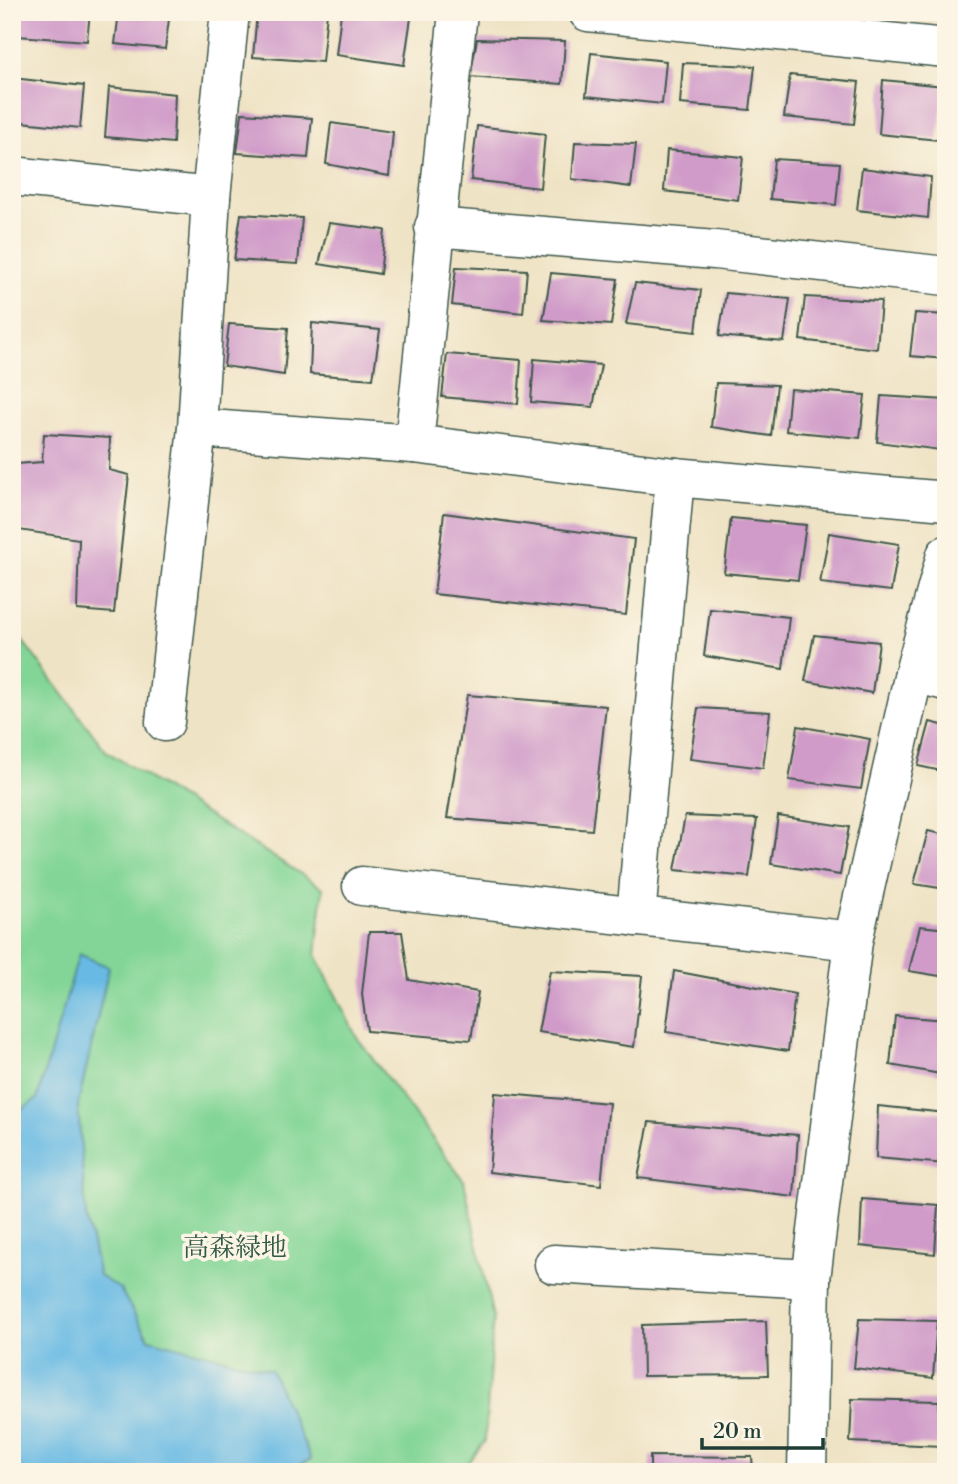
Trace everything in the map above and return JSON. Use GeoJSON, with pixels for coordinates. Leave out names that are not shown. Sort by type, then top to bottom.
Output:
{"type":"FeatureCollection","features":[{"type":"Feature","properties":{"kind":"street"},"geometry":{"type":"LineString","coordinates":[[164,722],[197,428],[211,197],[230,12]]}},
{"type":"Feature","properties":{"kind":"street"},"geometry":{"type":"LineString","coordinates":[[414,444],[458,12]]}},
{"type":"Feature","properties":{"kind":"street"},"geometry":{"type":"LineString","coordinates":[[588,12],[946,48]]}},
{"type":"Feature","properties":{"kind":"street"},"geometry":{"type":"LineString","coordinates":[[12,176],[211,197]]}},
{"type":"Feature","properties":{"kind":"street"},"geometry":{"type":"LineString","coordinates":[[434,227],[715,250],[946,276]]}},
{"type":"Feature","properties":{"kind":"street"},"geometry":{"type":"LineString","coordinates":[[197,428],[414,444],[675,477],[946,501]]}},
{"type":"Feature","properties":{"kind":"street"},"geometry":{"type":"LineString","coordinates":[[636,917],[675,477]]}},
{"type":"Feature","properties":{"kind":"street"},"geometry":{"type":"LineString","coordinates":[[807,1472],[811,1279],[853,941],[930,677],[946,555]]}},
{"type":"Feature","properties":{"kind":"street"},"geometry":{"type":"LineString","coordinates":[[362,886],[853,941]]}},
{"type":"Feature","properties":{"kind":"street"},"geometry":{"type":"LineString","coordinates":[[554,1264],[811,1279]]}},
{"type":"Feature","properties":{"kind":"green space","name":"高森緑地"},"geometry":{"type":"Polygon","coordinates":[[[12,627],[106,751],[323,888],[316,955],[356,1036],[464,1181],[493,1318],[485,1441],[460,1472],[12,1472],[12,627]]]}},
{"type":"Feature","properties":{"kind":"water"},"geometry":{"type":"Polygon","coordinates":[[[79,954],[109,967],[78,1105],[86,1216],[99,1276],[120,1289],[149,1339],[271,1370],[311,1459],[287,1472],[12,1472],[12,1116],[37,1099],[79,954]]]}},
{"type":"Feature","properties":{"kind":"building"},"geometry":{"type":"Polygon","coordinates":[[[19,12],[90,12],[87,41],[17,36],[19,12]]]}},
{"type":"Feature","properties":{"kind":"building"},"geometry":{"type":"Polygon","coordinates":[[[119,12],[170,12],[165,49],[115,44],[119,12]]]}},
{"type":"Feature","properties":{"kind":"building"},"geometry":{"type":"Polygon","coordinates":[[[257,12],[327,12],[322,62],[253,57],[257,12]]]}},
{"type":"Feature","properties":{"kind":"building"},"geometry":{"type":"Polygon","coordinates":[[[341,13],[411,18],[404,65],[336,55],[341,13]]]}},
{"type":"Feature","properties":{"kind":"building"},"geometry":{"type":"Polygon","coordinates":[[[477,39],[565,41],[562,84],[470,77],[477,39]]]}},
{"type":"Feature","properties":{"kind":"building"},"geometry":{"type":"Polygon","coordinates":[[[591,53],[666,61],[662,104],[586,96],[591,53]]]}},
{"type":"Feature","properties":{"kind":"building"},"geometry":{"type":"Polygon","coordinates":[[[683,63],[755,66],[750,110],[680,104],[683,63]]]}},
{"type":"Feature","properties":{"kind":"building"},"geometry":{"type":"Polygon","coordinates":[[[790,75],[859,82],[854,124],[784,117],[790,75]]]}},
{"type":"Feature","properties":{"kind":"building"},"geometry":{"type":"Polygon","coordinates":[[[12,78],[84,86],[80,128],[12,121],[12,78]]]}},
{"type":"Feature","properties":{"kind":"building"},"geometry":{"type":"Polygon","coordinates":[[[883,80],[944,86],[938,140],[879,134],[883,80]]]}},
{"type":"Feature","properties":{"kind":"building"},"geometry":{"type":"Polygon","coordinates":[[[109,87],[175,94],[173,143],[105,137],[109,87]]]}},
{"type":"Feature","properties":{"kind":"building"},"geometry":{"type":"Polygon","coordinates":[[[242,113],[312,118],[308,158],[237,153],[242,113]]]}},
{"type":"Feature","properties":{"kind":"building"},"geometry":{"type":"Polygon","coordinates":[[[331,123],[393,132],[389,176],[326,164],[331,123]]]}},
{"type":"Feature","properties":{"kind":"building"},"geometry":{"type":"Polygon","coordinates":[[[477,126],[545,134],[540,188],[471,180],[477,126]]]}},
{"type":"Feature","properties":{"kind":"building"},"geometry":{"type":"Polygon","coordinates":[[[575,142],[636,144],[631,187],[572,179],[575,142]]]}},
{"type":"Feature","properties":{"kind":"building"},"geometry":{"type":"Polygon","coordinates":[[[667,150],[743,157],[738,200],[664,191],[667,150]]]}},
{"type":"Feature","properties":{"kind":"building"},"geometry":{"type":"Polygon","coordinates":[[[774,159],[840,163],[836,205],[770,199],[774,159]]]}},
{"type":"Feature","properties":{"kind":"building"},"geometry":{"type":"Polygon","coordinates":[[[862,168],[931,177],[928,218],[857,210],[862,168]]]}},
{"type":"Feature","properties":{"kind":"building"},"geometry":{"type":"Polygon","coordinates":[[[241,214],[302,218],[298,264],[234,260],[241,214]]]}},
{"type":"Feature","properties":{"kind":"building"},"geometry":{"type":"Polygon","coordinates":[[[329,223],[385,230],[380,274],[319,264],[329,223]]]}},
{"type":"Feature","properties":{"kind":"building"},"geometry":{"type":"Polygon","coordinates":[[[456,267],[527,270],[523,313],[452,305],[456,267]]]}},
{"type":"Feature","properties":{"kind":"building"},"geometry":{"type":"Polygon","coordinates":[[[551,273],[618,279],[611,325],[543,320],[551,273]]]}},
{"type":"Feature","properties":{"kind":"building"},"geometry":{"type":"Polygon","coordinates":[[[635,283],[701,290],[696,332],[626,324],[635,283]]]}},
{"type":"Feature","properties":{"kind":"building"},"geometry":{"type":"Polygon","coordinates":[[[726,293],[790,299],[784,342],[719,336],[726,293]]]}},
{"type":"Feature","properties":{"kind":"building"},"geometry":{"type":"Polygon","coordinates":[[[805,297],[881,301],[877,349],[800,340],[805,297]]]}},
{"type":"Feature","properties":{"kind":"building"},"geometry":{"type":"Polygon","coordinates":[[[915,313],[946,315],[946,359],[910,356],[915,313]]]}},
{"type":"Feature","properties":{"kind":"building"},"geometry":{"type":"Polygon","coordinates":[[[312,323],[380,330],[373,379],[310,374],[312,323]]]}},
{"type":"Feature","properties":{"kind":"building"},"geometry":{"type":"Polygon","coordinates":[[[229,324],[288,328],[284,375],[224,366],[229,324]]]}},
{"type":"Feature","properties":{"kind":"building"},"geometry":{"type":"Polygon","coordinates":[[[447,354],[521,360],[518,404],[442,397],[447,354]]]}},
{"type":"Feature","properties":{"kind":"building"},"geometry":{"type":"Polygon","coordinates":[[[534,359],[601,365],[593,407],[531,402],[534,359]]]}},
{"type":"Feature","properties":{"kind":"building"},"geometry":{"type":"Polygon","coordinates":[[[716,383],[777,385],[771,436],[711,427],[716,383]]]}},
{"type":"Feature","properties":{"kind":"building"},"geometry":{"type":"Polygon","coordinates":[[[790,389],[865,395],[860,438],[786,431],[790,389]]]}},
{"type":"Feature","properties":{"kind":"building"},"geometry":{"type":"Polygon","coordinates":[[[881,396],[946,400],[940,450],[877,442],[881,396]]]}},
{"type":"Feature","properties":{"kind":"building"},"geometry":{"type":"Polygon","coordinates":[[[44,434],[110,438],[109,470],[129,475],[114,613],[77,610],[79,539],[12,529],[17,464],[42,462],[44,434]]]}},
{"type":"Feature","properties":{"kind":"building"},"geometry":{"type":"Polygon","coordinates":[[[444,513],[634,539],[626,615],[434,594],[444,513]]]}},
{"type":"Feature","properties":{"kind":"building"},"geometry":{"type":"Polygon","coordinates":[[[731,518],[806,525],[798,580],[724,573],[731,518]]]}},
{"type":"Feature","properties":{"kind":"building"},"geometry":{"type":"Polygon","coordinates":[[[829,533],[899,544],[891,591],[820,583],[829,533]]]}},
{"type":"Feature","properties":{"kind":"building"},"geometry":{"type":"Polygon","coordinates":[[[710,609],[789,617],[783,669],[704,656],[710,609]]]}},
{"type":"Feature","properties":{"kind":"building"},"geometry":{"type":"Polygon","coordinates":[[[814,635],[879,642],[872,693],[805,681],[814,635]]]}},
{"type":"Feature","properties":{"kind":"building"},"geometry":{"type":"Polygon","coordinates":[[[467,695],[606,706],[592,830],[447,818],[467,695]]]}},
{"type":"Feature","properties":{"kind":"building"},"geometry":{"type":"Polygon","coordinates":[[[698,708],[770,712],[763,768],[690,759],[698,708]]]}},
{"type":"Feature","properties":{"kind":"building"},"geometry":{"type":"Polygon","coordinates":[[[930,722],[946,726],[946,772],[918,766],[930,722]]]}},
{"type":"Feature","properties":{"kind":"building"},"geometry":{"type":"Polygon","coordinates":[[[798,726],[870,739],[861,789],[789,780],[798,726]]]}},
{"type":"Feature","properties":{"kind":"building"},"geometry":{"type":"Polygon","coordinates":[[[685,816],[757,819],[749,877],[675,870],[685,816]]]}},
{"type":"Feature","properties":{"kind":"building"},"geometry":{"type":"Polygon","coordinates":[[[778,816],[849,827],[840,875],[771,864],[778,816]]]}},
{"type":"Feature","properties":{"kind":"building"},"geometry":{"type":"Polygon","coordinates":[[[928,831],[946,835],[946,889],[914,884],[928,831]]]}},
{"type":"Feature","properties":{"kind":"building"},"geometry":{"type":"Polygon","coordinates":[[[920,926],[946,929],[946,977],[909,971],[920,926]]]}},
{"type":"Feature","properties":{"kind":"building"},"geometry":{"type":"Polygon","coordinates":[[[369,932],[402,932],[409,980],[478,992],[471,1040],[367,1031],[362,994],[369,932]]]}},
{"type":"Feature","properties":{"kind":"building"},"geometry":{"type":"Polygon","coordinates":[[[550,971],[642,976],[634,1047],[538,1032],[550,971]]]}},
{"type":"Feature","properties":{"kind":"building"},"geometry":{"type":"Polygon","coordinates":[[[674,971],[795,994],[788,1051],[666,1032],[674,971]]]}},
{"type":"Feature","properties":{"kind":"building"},"geometry":{"type":"Polygon","coordinates":[[[895,1016],[946,1020],[946,1075],[890,1065],[895,1016]]]}},
{"type":"Feature","properties":{"kind":"building"},"geometry":{"type":"Polygon","coordinates":[[[495,1093],[609,1103],[601,1185],[489,1172],[495,1093]]]}},
{"type":"Feature","properties":{"kind":"building"},"geometry":{"type":"Polygon","coordinates":[[[878,1106],[946,1113],[946,1164],[876,1158],[878,1106]]]}},
{"type":"Feature","properties":{"kind":"building"},"geometry":{"type":"Polygon","coordinates":[[[649,1122],[798,1135],[794,1197],[638,1178],[649,1122]]]}},
{"type":"Feature","properties":{"kind":"building"},"geometry":{"type":"Polygon","coordinates":[[[862,1199],[938,1205],[935,1254],[860,1246],[862,1199]]]}},
{"type":"Feature","properties":{"kind":"building"},"geometry":{"type":"Polygon","coordinates":[[[859,1319],[937,1321],[933,1378],[854,1368],[859,1319]]]}},
{"type":"Feature","properties":{"kind":"building"},"geometry":{"type":"Polygon","coordinates":[[[766,1321],[768,1375],[643,1376],[642,1325],[766,1321]]]}},
{"type":"Feature","properties":{"kind":"building"},"geometry":{"type":"Polygon","coordinates":[[[852,1399],[939,1401],[942,1446],[850,1442],[852,1399]]]}},
{"type":"Feature","properties":{"kind":"building"},"geometry":{"type":"Polygon","coordinates":[[[650,1456],[752,1457],[753,1472],[650,1472],[650,1456]]]}}]}
